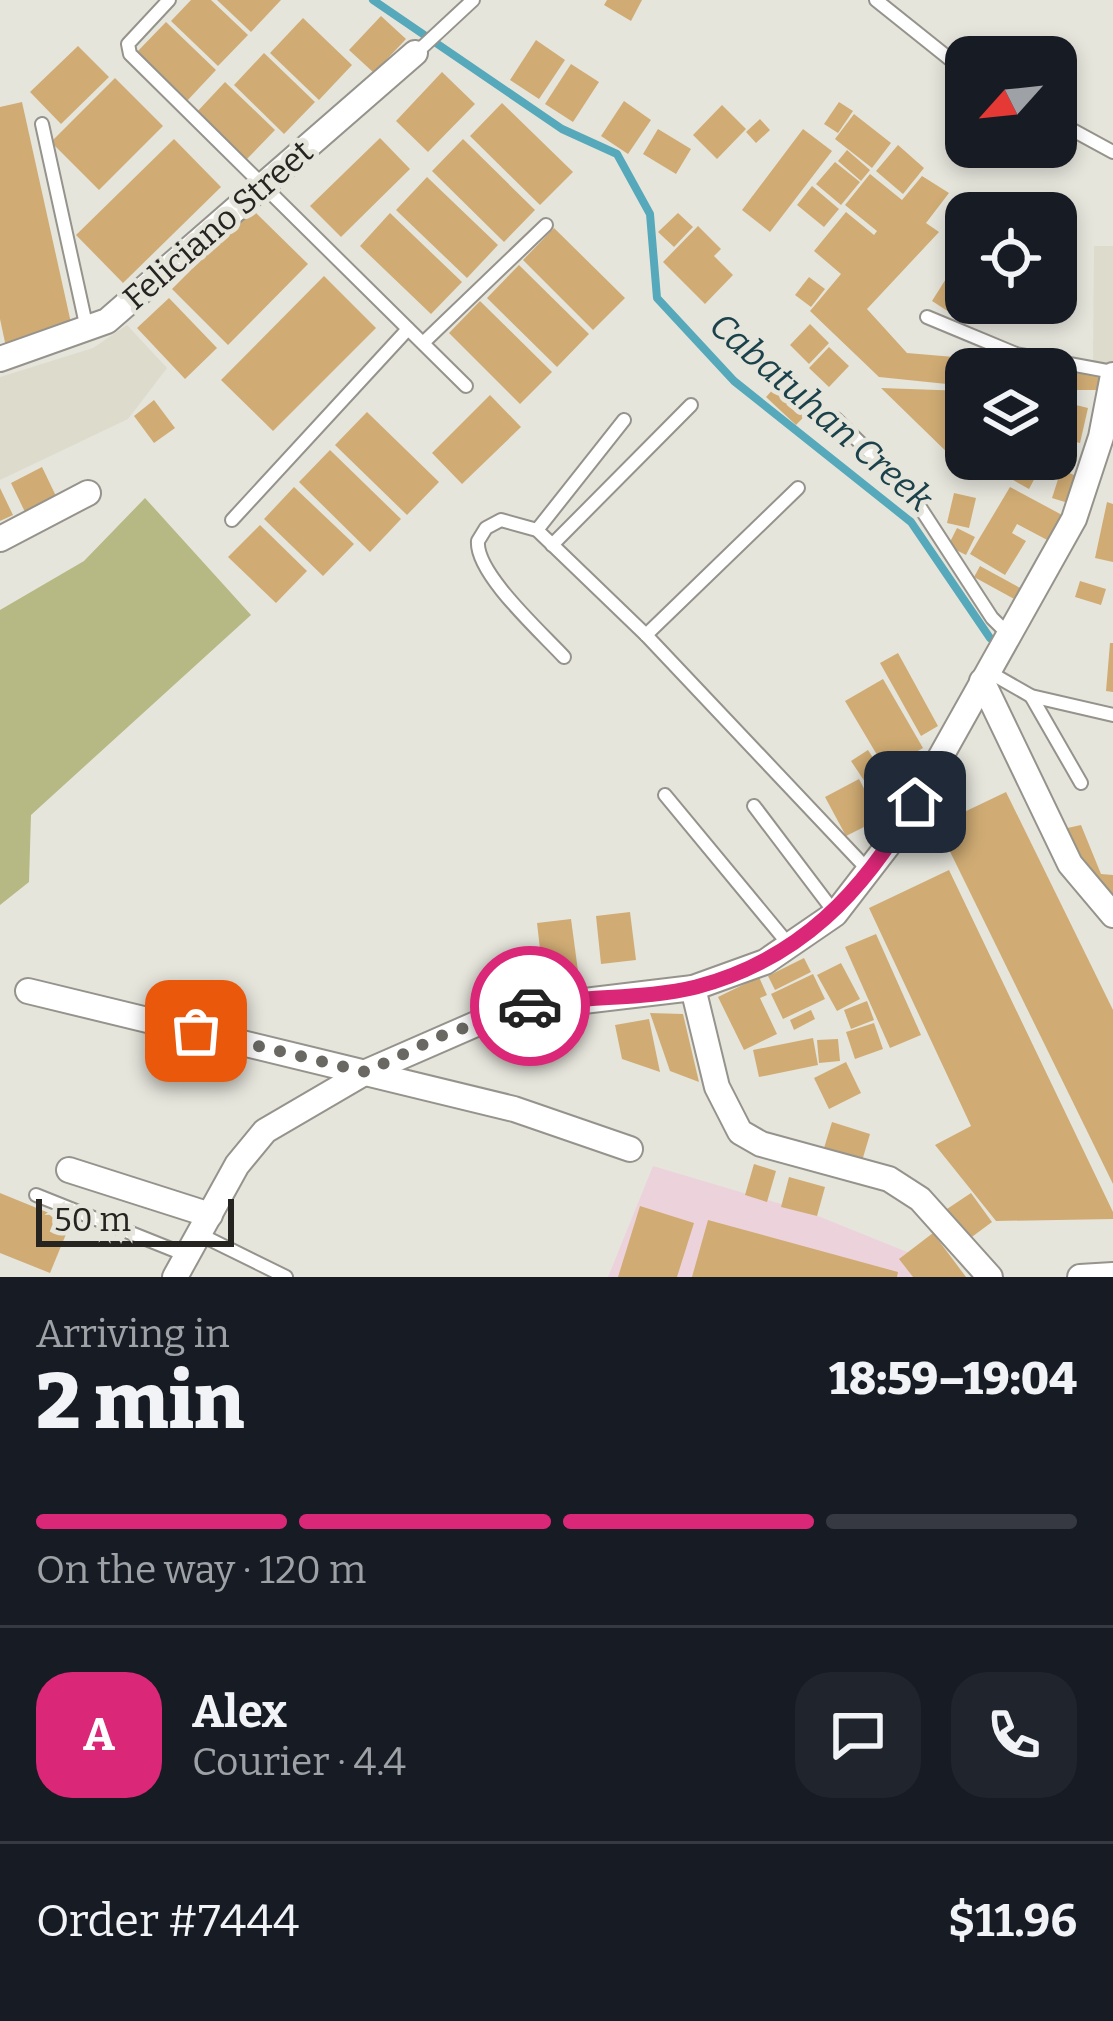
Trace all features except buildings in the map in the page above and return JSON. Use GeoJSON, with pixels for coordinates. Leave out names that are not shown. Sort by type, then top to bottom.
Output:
{"type":"FeatureCollection","features":[{"type":"Feature","properties":{"kind":"street","name":"Feliciano Street"},"geometry":{"type":"LineString","coordinates":[[0,359],[107,321],[415,53]]}},
{"type":"Feature","properties":{"kind":"street"},"geometry":{"type":"LineString","coordinates":[[69,1170],[192,1245],[237,1165],[265,1131],[366,1072],[508,1010],[567,999],[693,988],[791,947],[835,914],[870,872],[1074,519],[1101,437],[1113,374]]}},
{"type":"Feature","properties":{"kind":"street"},"geometry":{"type":"LineString","coordinates":[[0,539],[88,493]]}},
{"type":"Feature","properties":{"kind":"street"},"geometry":{"type":"LineString","coordinates":[[994,660],[1070,863],[1113,915]]}},
{"type":"Feature","properties":{"kind":"street"},"geometry":{"type":"LineString","coordinates":[[693,988],[717,1087],[740,1132],[760,1144],[890,1179],[920,1199],[990,1277]]}},
{"type":"Feature","properties":{"kind":"street"},"geometry":{"type":"LineString","coordinates":[[28,991],[514,1109],[630,1149]]}},
{"type":"Feature","properties":{"kind":"street"},"geometry":{"type":"LineString","coordinates":[[1081,1277],[1113,1275]]}},
{"type":"Feature","properties":{"kind":"lane"},"geometry":{"type":"LineString","coordinates":[[170,0],[128,44],[128,51],[466,386]]}},
{"type":"Feature","properties":{"kind":"lane"},"geometry":{"type":"LineString","coordinates":[[415,53],[473,0]]}},
{"type":"Feature","properties":{"kind":"lane"},"geometry":{"type":"LineString","coordinates":[[876,0],[945,55]]}},
{"type":"Feature","properties":{"kind":"lane"},"geometry":{"type":"LineString","coordinates":[[42,124],[88,330]]}},
{"type":"Feature","properties":{"kind":"lane"},"geometry":{"type":"LineString","coordinates":[[1077,132],[1113,152]]}},
{"type":"Feature","properties":{"kind":"lane"},"geometry":{"type":"LineString","coordinates":[[423,344],[546,225]]}},
{"type":"Feature","properties":{"kind":"lane"},"geometry":{"type":"LineString","coordinates":[[927,317],[1016,354],[1113,374]]}},
{"type":"Feature","properties":{"kind":"lane"},"geometry":{"type":"LineString","coordinates":[[232,520],[408,328]]}},
{"type":"Feature","properties":{"kind":"lane"},"geometry":{"type":"LineString","coordinates":[[552,545],[692,404]]}},
{"type":"Feature","properties":{"kind":"lane"},"geometry":{"type":"LineString","coordinates":[[836,419],[910,492],[992,618],[994,660],[1031,696],[1081,783]]}},
{"type":"Feature","properties":{"kind":"lane"},"geometry":{"type":"LineString","coordinates":[[537,530],[576,474],[624,421]]}},
{"type":"Feature","properties":{"kind":"lane"},"geometry":{"type":"LineString","coordinates":[[646,635],[798,488]]}},
{"type":"Feature","properties":{"kind":"lane"},"geometry":{"type":"LineString","coordinates":[[564,657],[499,586],[476,550],[486,527],[501,520],[537,530],[646,635],[870,872]]}},
{"type":"Feature","properties":{"kind":"lane"},"geometry":{"type":"LineString","coordinates":[[1031,696],[1113,715]]}},
{"type":"Feature","properties":{"kind":"lane"},"geometry":{"type":"LineString","coordinates":[[664,795],[791,947]]}},
{"type":"Feature","properties":{"kind":"lane"},"geometry":{"type":"LineString","coordinates":[[754,806],[835,914]]}},
{"type":"Feature","properties":{"kind":"lane"},"geometry":{"type":"LineString","coordinates":[[36,1195],[286,1277]]}},
{"type":"Feature","properties":{"kind":"shaded area"},"geometry":{"type":"Polygon","coordinates":[[[1094,246],[1113,246],[1113,372],[1093,368],[1094,246]]]}},
{"type":"Feature","properties":{"kind":"shaded area"},"geometry":{"type":"Polygon","coordinates":[[[127,325],[167,368],[128,419],[0,480],[0,377],[93,348],[127,325]]]}},
{"type":"Feature","properties":{"kind":"shaded area"},"geometry":{"type":"Polygon","coordinates":[[[653,1166],[808,1212],[932,1262],[954,1277],[608,1277],[653,1166]]]}},
{"type":"Feature","properties":{"kind":"green space"},"geometry":{"type":"Polygon","coordinates":[[[145,498],[251,615],[31,815],[29,882],[0,905],[0,610],[84,561],[145,498]]]}},
{"type":"Feature","properties":{"kind":"waterway","name":"Cabatuhan Creek"},"geometry":{"type":"LineString","coordinates":[[373,0],[562,129],[617,154],[650,214],[657,298],[734,381],[911,522],[990,638]]}},
{"type":"Feature","properties":{"kind":"way so far"},"geometry":{"type":"LineString","coordinates":[[196,1031],[366,1072],[443,1035],[530,1006]]}},
{"type":"Feature","properties":{"kind":"route"},"geometry":{"type":"LineString","coordinates":[[530,1006],[693,988],[765,962],[835,914],[870,872],[915,802]]}}]}
